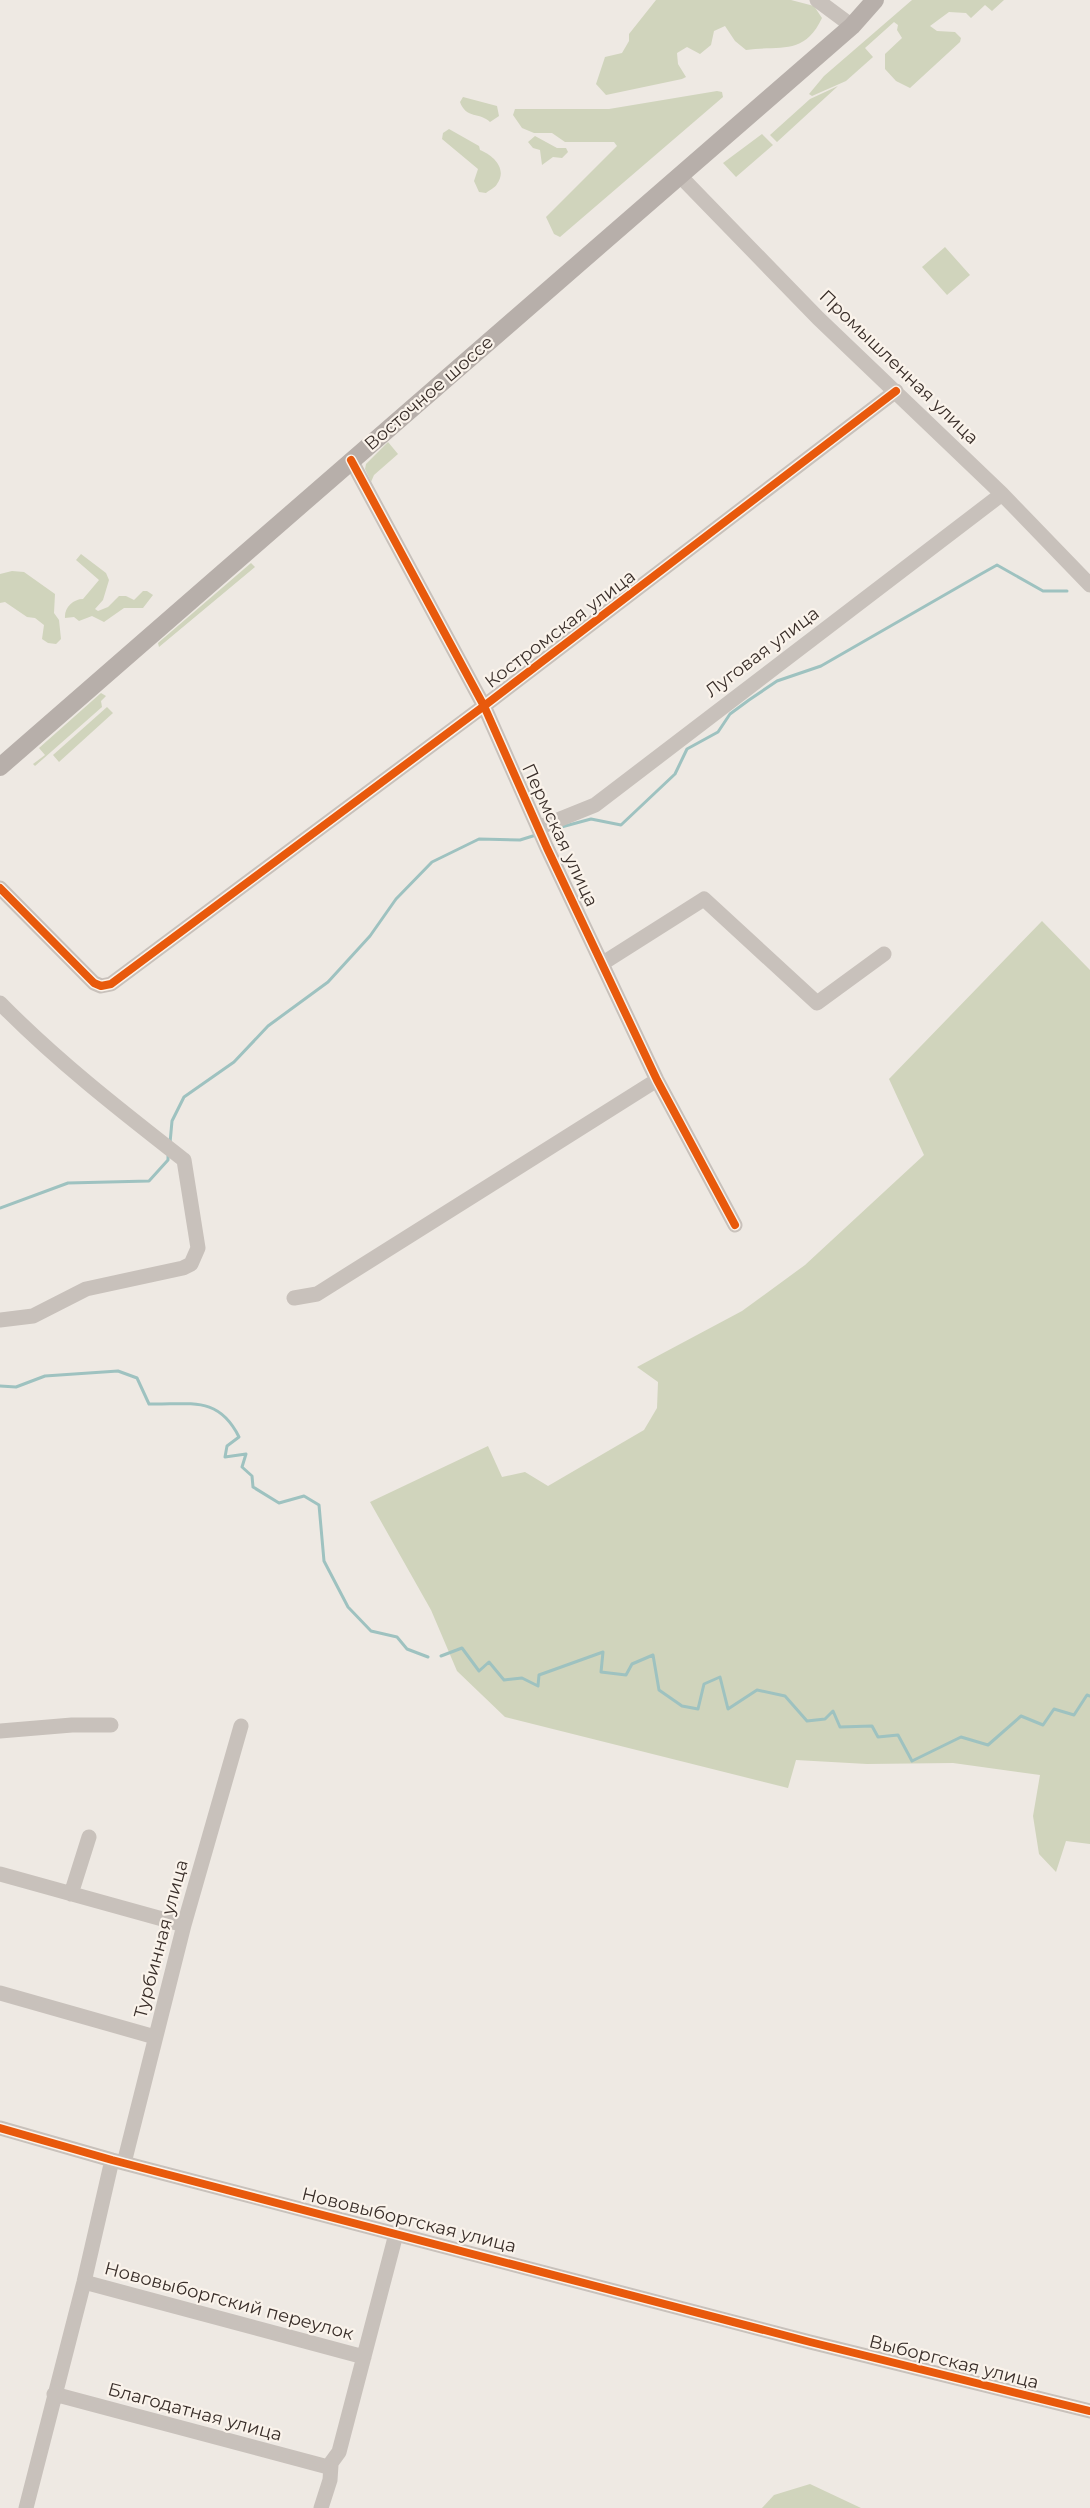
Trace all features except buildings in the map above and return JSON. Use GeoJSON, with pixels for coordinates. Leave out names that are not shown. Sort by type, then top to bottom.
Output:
{"type":"FeatureCollection","features":[{"type":"Feature","properties":{"kind":"main road"},"geometry":{"type":"LineString","coordinates":[[855,23],[875,0]]}},
{"type":"Feature","properties":{"kind":"main road"},"geometry":{"type":"LineString","coordinates":[[855,23],[891,0]]}},
{"type":"Feature","properties":{"kind":"main road","name":"Восточное шоссе"},"geometry":{"type":"LineString","coordinates":[[0,767],[351,460],[681,177],[855,23]]}},
{"type":"Feature","properties":{"kind":"street"},"geometry":{"type":"LineString","coordinates":[[827,3],[855,23]]}},
{"type":"Feature","properties":{"kind":"street","name":"Промышленная улица"},"geometry":{"type":"LineString","coordinates":[[681,177],[818,318],[1002,494],[1088,581]]}},
{"type":"Feature","properties":{"kind":"street","name":"Костромская улица"},"geometry":{"type":"LineString","coordinates":[[0,888],[94,982],[101,986],[117,981],[484,706],[896,391]]}},
{"type":"Feature","properties":{"kind":"street","name":"Пермская улица"},"geometry":{"type":"LineString","coordinates":[[351,460],[484,706],[538,828],[657,1080],[735,1225]]}},
{"type":"Feature","properties":{"kind":"street","name":"Луговая улица"},"geometry":{"type":"LineString","coordinates":[[538,828],[595,805],[1002,494]]}},
{"type":"Feature","properties":{"kind":"street"},"geometry":{"type":"LineString","coordinates":[[603,963],[704,899],[817,1003],[884,954]]}},
{"type":"Feature","properties":{"kind":"street"},"geometry":{"type":"LineString","coordinates":[[0,1003],[36,1040],[98,1093],[184,1160],[198,1248],[191,1264],[183,1268],[86,1289],[33,1316],[0,1320]]}},
{"type":"Feature","properties":{"kind":"street"},"geometry":{"type":"LineString","coordinates":[[294,1298],[317,1294],[657,1080]]}},
{"type":"Feature","properties":{"kind":"street"},"geometry":{"type":"LineString","coordinates":[[0,1731],[72,1725],[111,1725]]}},
{"type":"Feature","properties":{"kind":"street","name":"Турбинная улица"},"geometry":{"type":"LineString","coordinates":[[27,2508],[84,2282],[242,1726]]}},
{"type":"Feature","properties":{"kind":"street"},"geometry":{"type":"LineString","coordinates":[[71,1894],[89,1837]]}},
{"type":"Feature","properties":{"kind":"street"},"geometry":{"type":"LineString","coordinates":[[0,1874],[184,1925]]}},
{"type":"Feature","properties":{"kind":"street"},"geometry":{"type":"LineString","coordinates":[[0,1993],[155,2037]]}},
{"type":"Feature","properties":{"kind":"street","name":"Нововыборгская улица"},"geometry":{"type":"LineString","coordinates":[[0,2128],[118,2162],[810,2342]]}},
{"type":"Feature","properties":{"kind":"street"},"geometry":{"type":"LineString","coordinates":[[321,2508],[330,2480],[328,2466],[339,2452],[396,2234]]}},
{"type":"Feature","properties":{"kind":"street","name":"Нововыборгский переулок"},"geometry":{"type":"LineString","coordinates":[[84,2282],[364,2357]]}},
{"type":"Feature","properties":{"kind":"street","name":"Выборгская улица"},"geometry":{"type":"LineString","coordinates":[[810,2342],[1090,2411]]}},
{"type":"Feature","properties":{"kind":"street","name":"Благодатная улица"},"geometry":{"type":"LineString","coordinates":[[54,2394],[328,2466]]}},
{"type":"Feature","properties":{"kind":"green space"},"geometry":{"type":"Polygon","coordinates":[[[656,0],[791,0],[814,6],[822,18],[815,30],[799,44],[781,48],[746,50],[735,41],[725,26],[714,31],[711,45],[700,54],[687,47],[677,53],[678,64],[686,77],[606,95],[596,84],[605,57],[622,53],[629,41],[629,34],[656,0]]]}},
{"type":"Feature","properties":{"kind":"green space"},"geometry":{"type":"Polygon","coordinates":[[[912,0],[1004,0],[992,11],[985,5],[971,18],[966,13],[949,12],[930,26],[937,31],[955,32],[961,38],[960,42],[910,88],[896,81],[885,69],[885,54],[902,38],[897,30],[898,25],[894,22],[865,48],[873,57],[846,81],[812,96],[809,94],[824,76],[912,0]]]}},
{"type":"Feature","properties":{"kind":"green space"},"geometry":{"type":"Polygon","coordinates":[[[838,86],[777,142],[770,135],[810,99],[838,86]]]}},
{"type":"Feature","properties":{"kind":"green space"},"geometry":{"type":"Polygon","coordinates":[[[722,92],[723,97],[560,237],[554,234],[546,217],[617,146],[614,142],[565,142],[552,133],[534,133],[522,128],[513,115],[515,109],[609,109],[722,92]]]}},
{"type":"Feature","properties":{"kind":"green space"},"geometry":{"type":"Polygon","coordinates":[[[463,97],[497,106],[499,116],[490,122],[469,113],[460,102],[463,97]]]}},
{"type":"Feature","properties":{"kind":"green space"},"geometry":{"type":"Polygon","coordinates":[[[449,129],[479,146],[480,150],[490,155],[498,163],[500,178],[496,185],[486,193],[479,192],[474,181],[478,169],[442,139],[443,133],[449,129]]]}},
{"type":"Feature","properties":{"kind":"green space"},"geometry":{"type":"Polygon","coordinates":[[[762,134],[773,145],[736,177],[723,163],[762,134]]]}},
{"type":"Feature","properties":{"kind":"green space"},"geometry":{"type":"Polygon","coordinates":[[[535,136],[557,148],[566,148],[568,152],[562,158],[553,157],[542,165],[540,150],[533,148],[528,142],[535,136]]]}},
{"type":"Feature","properties":{"kind":"green space"},"geometry":{"type":"Polygon","coordinates":[[[945,247],[970,275],[947,295],[922,267],[945,247]]]}},
{"type":"Feature","properties":{"kind":"green space"},"geometry":{"type":"Polygon","coordinates":[[[388,442],[398,454],[374,475],[371,482],[365,469],[366,464],[388,442]]]}},
{"type":"Feature","properties":{"kind":"green space"},"geometry":{"type":"Polygon","coordinates":[[[81,554],[106,573],[109,580],[103,600],[95,609],[98,611],[108,607],[119,596],[126,596],[134,600],[143,591],[153,595],[143,608],[124,608],[104,622],[92,616],[79,621],[74,617],[65,618],[70,605],[83,599],[99,580],[76,560],[81,554]]]}},
{"type":"Feature","properties":{"kind":"green space"},"geometry":{"type":"Polygon","coordinates":[[[251,563],[255,567],[159,647],[158,643],[251,563]]]}},
{"type":"Feature","properties":{"kind":"green space"},"geometry":{"type":"Polygon","coordinates":[[[12,571],[24,572],[55,594],[54,613],[59,620],[61,639],[56,644],[42,639],[44,625],[35,618],[27,617],[5,602],[0,603],[0,574],[12,571]]]}},
{"type":"Feature","properties":{"kind":"green space"},"geometry":{"type":"Polygon","coordinates":[[[101,693],[106,696],[101,701],[102,707],[35,766],[33,764],[45,755],[39,748],[101,693]]]}},
{"type":"Feature","properties":{"kind":"green space"},"geometry":{"type":"Polygon","coordinates":[[[107,707],[113,713],[59,762],[53,755],[107,707]]]}},
{"type":"Feature","properties":{"kind":"green space"},"geometry":{"type":"Polygon","coordinates":[[[1042,921],[1090,970],[1090,1844],[1066,1841],[1056,1872],[1039,1854],[1033,1816],[1040,1775],[953,1763],[867,1764],[796,1760],[788,1788],[505,1717],[457,1671],[431,1610],[370,1502],[488,1446],[502,1477],[525,1472],[548,1486],[644,1430],[657,1408],[658,1382],[637,1367],[742,1311],[805,1265],[924,1155],[889,1079],[1042,921]]]}},
{"type":"Feature","properties":{"kind":"green space"},"geometry":{"type":"Polygon","coordinates":[[[810,2484],[861,2508],[762,2508],[774,2495],[810,2484]]]}},
{"type":"Feature","properties":{"kind":"waterway"},"geometry":{"type":"LineString","coordinates":[[554,829],[591,819],[621,825],[675,774],[687,749],[718,732],[730,714],[749,700],[777,681],[821,666],[997,565],[1043,591],[1067,591]]}},
{"type":"Feature","properties":{"kind":"waterway"},"geometry":{"type":"LineString","coordinates":[[170,1143],[172,1121],[184,1097],[234,1062],[268,1026],[328,982],[370,936],[396,899],[432,862],[479,839],[520,840],[536,835]]}},
{"type":"Feature","properties":{"kind":"waterway"},"geometry":{"type":"LineString","coordinates":[[0,1208],[68,1183],[149,1181],[168,1160],[168,1156]]}},
{"type":"Feature","properties":{"kind":"waterway"},"geometry":{"type":"LineString","coordinates":[[0,1386],[16,1387],[45,1376],[118,1371],[137,1378],[149,1404],[201,1405],[222,1414],[239,1437],[227,1446],[225,1457],[246,1454],[242,1467],[252,1476],[253,1487],[279,1503],[304,1496],[319,1505],[324,1561],[348,1607],[371,1631],[397,1637],[407,1649],[428,1657]]}},
{"type":"Feature","properties":{"kind":"waterway"},"geometry":{"type":"LineString","coordinates":[[441,1656],[462,1648],[479,1671],[489,1662],[504,1680],[522,1678],[538,1686],[539,1675],[603,1652],[601,1672],[626,1675],[632,1664],[653,1655],[659,1690],[682,1706],[698,1709],[704,1684],[720,1677],[728,1709],[757,1690],[785,1696],[807,1721],[825,1719],[833,1711],[840,1727],[872,1726],[878,1737],[898,1735],[912,1761],[961,1737],[988,1745],[1021,1716],[1043,1725],[1054,1709],[1074,1715],[1087,1695],[1090,1696]]}},
{"type":"Feature","properties":{"kind":"cycle path"},"geometry":{"type":"LineString","coordinates":[[0,888],[94,983],[101,986],[111,984],[484,706],[896,391]]}},
{"type":"Feature","properties":{"kind":"cycle path"},"geometry":{"type":"LineString","coordinates":[[351,460],[484,706],[547,848],[657,1080],[735,1225]]}},
{"type":"Feature","properties":{"kind":"cycle path"},"geometry":{"type":"LineString","coordinates":[[0,2128],[112,2160],[810,2342],[1090,2411]]}}]}
